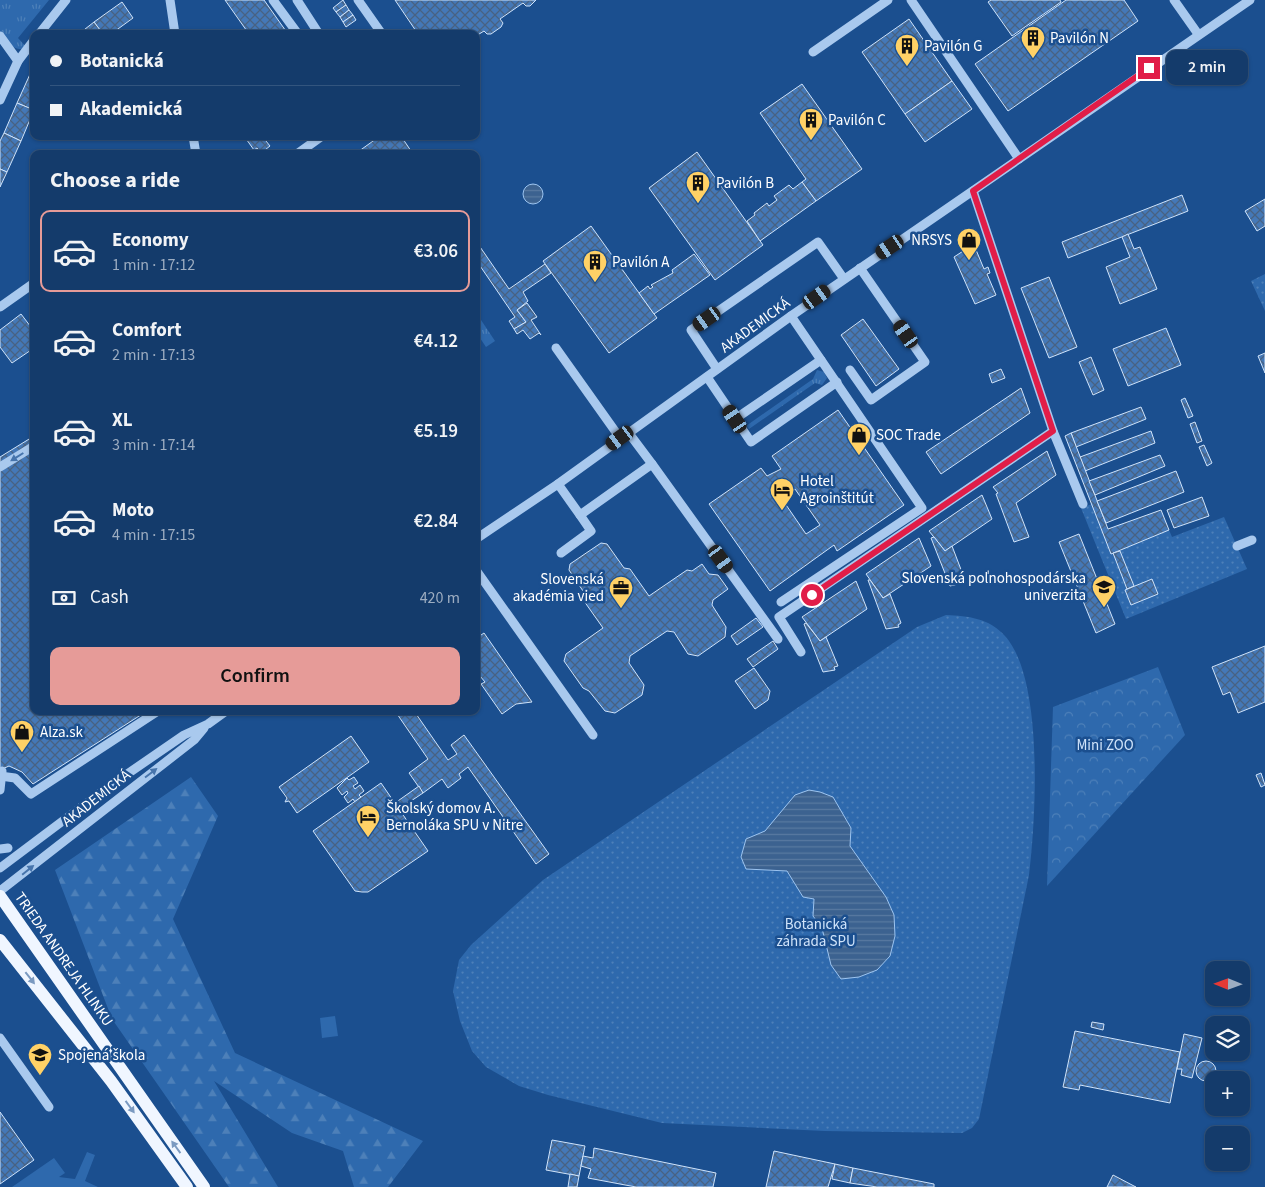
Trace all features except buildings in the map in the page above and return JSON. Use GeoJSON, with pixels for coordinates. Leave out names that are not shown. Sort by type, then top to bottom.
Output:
{"type":"FeatureCollection","features":[{"type":"Feature","properties":{"kind":"main road","name":"TRIEDA ANDREJA HLINKU"},"geometry":{"type":"LineString","coordinates":[[0,896],[204,1187]]}},
{"type":"Feature","properties":{"kind":"main road"},"geometry":{"type":"LineString","coordinates":[[0,940],[111,1081],[187,1187]]}},
{"type":"Feature","properties":{"kind":"street"},"geometry":{"type":"LineString","coordinates":[[41,30],[66,0]]}},
{"type":"Feature","properties":{"kind":"street"},"geometry":{"type":"LineString","coordinates":[[170,0],[174,30]]}},
{"type":"Feature","properties":{"kind":"street"},"geometry":{"type":"LineString","coordinates":[[274,0],[295,30]]}},
{"type":"Feature","properties":{"kind":"street"},"geometry":{"type":"LineString","coordinates":[[296,0],[316,30]]}},
{"type":"Feature","properties":{"kind":"street"},"geometry":{"type":"LineString","coordinates":[[358,0],[377,30]]}},
{"type":"Feature","properties":{"kind":"street"},"geometry":{"type":"LineString","coordinates":[[813,52],[888,0]]}},
{"type":"Feature","properties":{"kind":"street"},"geometry":{"type":"LineString","coordinates":[[911,0],[1019,159]]}},
{"type":"Feature","properties":{"kind":"street"},"geometry":{"type":"LineString","coordinates":[[1174,0],[1198,34]]}},
{"type":"Feature","properties":{"kind":"street","name":"AKADEMICKÁ"},"geometry":{"type":"LineString","coordinates":[[480,536],[558,484],[844,279],[1250,0]]}},
{"type":"Feature","properties":{"kind":"street"},"geometry":{"type":"LineString","coordinates":[[0,36],[18,61]]}},
{"type":"Feature","properties":{"kind":"street"},"geometry":{"type":"LineString","coordinates":[[0,100],[18,61],[30,45]]}},
{"type":"Feature","properties":{"kind":"street"},"geometry":{"type":"LineString","coordinates":[[302,150],[315,140]]}},
{"type":"Feature","properties":{"kind":"street"},"geometry":{"type":"LineString","coordinates":[[973,191],[1053,431],[1083,504]]}},
{"type":"Feature","properties":{"kind":"street"},"geometry":{"type":"LineString","coordinates":[[717,369],[691,330],[818,242],[844,279]]}},
{"type":"Feature","properties":{"kind":"street"},"geometry":{"type":"LineString","coordinates":[[850,370],[871,400],[925,362],[860,268]]}},
{"type":"Feature","properties":{"kind":"street"},"geometry":{"type":"LineString","coordinates":[[0,307],[30,286]]}},
{"type":"Feature","properties":{"kind":"street"},"geometry":{"type":"LineString","coordinates":[[781,602],[922,508],[791,316]]}},
{"type":"Feature","properties":{"kind":"street"},"geometry":{"type":"LineString","coordinates":[[556,348],[620,438]]}},
{"type":"Feature","properties":{"kind":"street"},"geometry":{"type":"LineString","coordinates":[[735,419],[822,360]]}},
{"type":"Feature","properties":{"kind":"street"},"geometry":{"type":"LineString","coordinates":[[707,377],[751,442],[837,382]]}},
{"type":"Feature","properties":{"kind":"street"},"geometry":{"type":"LineString","coordinates":[[801,652],[779,617],[1053,431]]}},
{"type":"Feature","properties":{"kind":"street"},"geometry":{"type":"LineString","coordinates":[[628,432],[778,639]]}},
{"type":"Feature","properties":{"kind":"street"},"geometry":{"type":"LineString","coordinates":[[0,467],[30,448]]}},
{"type":"Feature","properties":{"kind":"street"},"geometry":{"type":"LineString","coordinates":[[580,515],[652,464]]}},
{"type":"Feature","properties":{"kind":"street"},"geometry":{"type":"LineString","coordinates":[[558,484],[591,531],[561,553]]}},
{"type":"Feature","properties":{"kind":"street"},"geometry":{"type":"LineString","coordinates":[[1237,546],[1252,540]]}},
{"type":"Feature","properties":{"kind":"street"},"geometry":{"type":"LineString","coordinates":[[480,576],[593,735]]}},
{"type":"Feature","properties":{"kind":"street"},"geometry":{"type":"LineString","coordinates":[[0,790],[1,774],[15,778],[31,794],[152,715]]}},
{"type":"Feature","properties":{"kind":"street","name":"AKADEMICKÁ"},"geometry":{"type":"LineString","coordinates":[[0,868],[120,779],[184,736],[208,724],[220,715]]}},
{"type":"Feature","properties":{"kind":"street","name":"AKADEMICKÁ"},"geometry":{"type":"LineString","coordinates":[[0,891],[194,740],[208,724]]}},
{"type":"Feature","properties":{"kind":"street"},"geometry":{"type":"LineString","coordinates":[[0,1038],[49,1107]]}},
{"type":"Feature","properties":{"kind":"green space"},"geometry":{"type":"Polygon","coordinates":[[[0,0],[49,0],[18,38],[27,48],[19,49],[10,45],[2,34],[0,30],[0,0]]]}},
{"type":"Feature","properties":{"kind":"green space"},"geometry":{"type":"Polygon","coordinates":[[[1265,274],[1265,311],[1251,281],[1265,274]]]}},
{"type":"Feature","properties":{"kind":"green space"},"geometry":{"type":"Polygon","coordinates":[[[480,321],[495,341],[486,347],[480,338],[480,321]]]}},
{"type":"Feature","properties":{"kind":"green space"},"geometry":{"type":"Polygon","coordinates":[[[817,370],[824,372],[827,378],[822,385],[815,383],[749,429],[746,426],[813,379],[817,370]]]}},
{"type":"Feature","properties":{"kind":"green space"},"geometry":{"type":"Polygon","coordinates":[[[1092,504],[1111,554],[1169,530],[1172,537],[1224,517],[1247,569],[1126,619],[1081,508],[1092,504]]]}},
{"type":"Feature","properties":{"kind":"green space","name":"Botanická záhrada SPU"},"geometry":{"type":"Polygon","coordinates":[[[946,615],[970,617],[992,625],[1005,636],[1018,656],[1032,716],[1034,751],[1034,820],[1029,875],[979,1119],[972,1128],[962,1133],[825,1131],[662,1123],[519,1086],[486,1067],[472,1051],[460,1021],[453,991],[459,960],[471,945],[543,880],[917,627],[946,615]]]}},
{"type":"Feature","properties":{"kind":"green space","name":"Mini ZOO"},"geometry":{"type":"Polygon","coordinates":[[[1158,667],[1185,735],[1047,886],[1053,707],[1158,667]]]}},
{"type":"Feature","properties":{"kind":"green space"},"geometry":{"type":"Polygon","coordinates":[[[191,777],[218,816],[173,919],[235,1053],[423,1141],[388,1187],[354,1187],[343,1151],[292,1133],[214,1081],[278,1187],[229,1187],[112,1019],[55,870],[191,777]]]}},
{"type":"Feature","properties":{"kind":"green space"},"geometry":{"type":"Polygon","coordinates":[[[335,1016],[338,1036],[322,1038],[320,1018],[335,1016]]]}},
{"type":"Feature","properties":{"kind":"green space"},"geometry":{"type":"Polygon","coordinates":[[[87,1152],[95,1155],[85,1181],[98,1187],[12,1187],[54,1158],[65,1173],[59,1177],[75,1179],[87,1152]]]}},
{"type":"Feature","properties":{"kind":"shaded area"},"geometry":{"type":"Polygon","coordinates":[[[533,184],[540,187],[543,194],[540,201],[533,204],[526,201],[523,194],[526,187],[533,184]]]}},
{"type":"Feature","properties":{"kind":"shaded area"},"geometry":{"type":"Polygon","coordinates":[[[809,790],[833,797],[851,828],[850,846],[886,897],[894,915],[895,936],[890,956],[877,970],[859,977],[841,979],[831,965],[822,928],[813,916],[814,899],[803,897],[787,871],[746,869],[741,857],[746,839],[765,831],[795,795],[809,790]]]}},
{"type":"Feature","properties":{"kind":"place","name":"Pavilón N"},"geometry":{"type":"Point","coordinates":[1033,59]}},
{"type":"Feature","properties":{"kind":"place","name":"Pavilón G"},"geometry":{"type":"Point","coordinates":[907,67]}},
{"type":"Feature","properties":{"kind":"place","name":"Pavilón C"},"geometry":{"type":"Point","coordinates":[811,141]}},
{"type":"Feature","properties":{"kind":"place","name":"Pavilón B"},"geometry":{"type":"Point","coordinates":[698,204]}},
{"type":"Feature","properties":{"kind":"place","name":"NRSYS"},"geometry":{"type":"Point","coordinates":[969,261]}},
{"type":"Feature","properties":{"kind":"place","name":"Pavilón A"},"geometry":{"type":"Point","coordinates":[595,283]}},
{"type":"Feature","properties":{"kind":"place","name":"SOC Trade"},"geometry":{"type":"Point","coordinates":[859,456]}},
{"type":"Feature","properties":{"kind":"place","name":"Hotel Agroinštitút"},"geometry":{"type":"Point","coordinates":[782,511]}},
{"type":"Feature","properties":{"kind":"place","name":"Slovenská poľnohospodárska univerzita"},"geometry":{"type":"Point","coordinates":[1104,608]}},
{"type":"Feature","properties":{"kind":"place","name":"Slovenská akadémia vied"},"geometry":{"type":"Point","coordinates":[621,609]}},
{"type":"Feature","properties":{"kind":"place","name":"Alza.sk"},"geometry":{"type":"Point","coordinates":[22,753]}},
{"type":"Feature","properties":{"kind":"place","name":"Školský domov A. Bernoláka SPU v Nitre"},"geometry":{"type":"Point","coordinates":[368,838]}},
{"type":"Feature","properties":{"kind":"place","name":"Spojená škola"},"geometry":{"type":"Point","coordinates":[40,1076]}},
{"type":"Feature","properties":{"kind":"route"},"geometry":{"type":"LineString","coordinates":[[812,595],[1053,431],[973,191],[1149,68]]}}]}
